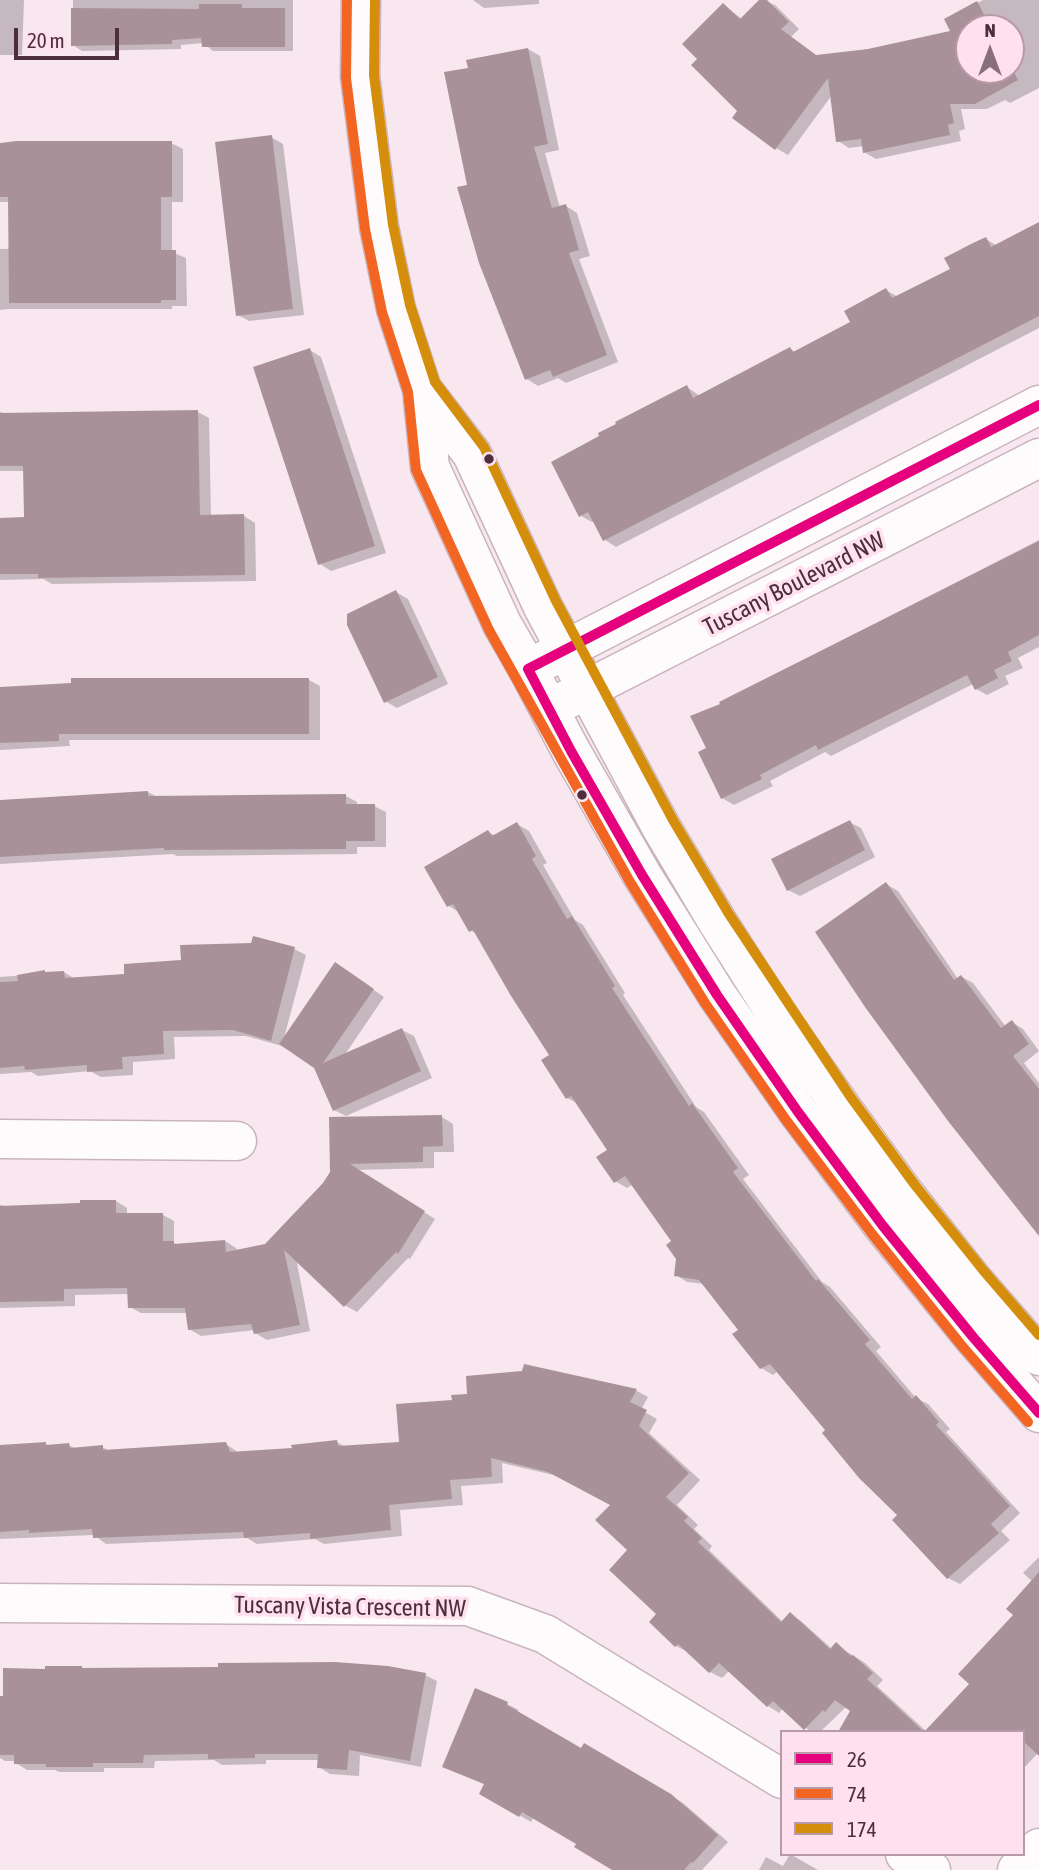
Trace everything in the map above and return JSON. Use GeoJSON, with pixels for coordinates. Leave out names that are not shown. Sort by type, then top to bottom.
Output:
{"type":"FeatureCollection","features":[{"type":"Feature","properties":{"kind":"street"},"geometry":{"type":"LineString","coordinates":[[361,0],[360,76],[379,228],[396,309],[422,389],[430,467],[502,624],[642,875],[718,995],[798,1112],[891,1236],[1039,1413]]}},
{"type":"Feature","properties":{"kind":"street"},"geometry":{"type":"LineString","coordinates":[[422,389],[472,454],[543,607],[661,827],[776,1014],[904,1193],[972,1279],[1039,1356]]}},
{"type":"Feature","properties":{"kind":"street","name":"Tuscany Boulevard NW"},"geometry":{"type":"LineString","coordinates":[[528,669],[1039,405]]}},
{"type":"Feature","properties":{"kind":"street","name":"Tuscany Boulevard NW"},"geometry":{"type":"LineString","coordinates":[[549,709],[1039,458]]}},
{"type":"Feature","properties":{"kind":"street"},"geometry":{"type":"LineString","coordinates":[[0,1139],[237,1141]]}},
{"type":"Feature","properties":{"kind":"street","name":"Tuscany Vista Crescent NW"},"geometry":{"type":"LineString","coordinates":[[0,1603],[468,1606],[545,1634],[780,1778]]}},
{"type":"Feature","properties":{"kind":"street"},"geometry":{"type":"LineString","coordinates":[[1017,1870],[1039,1848]]}},
{"type":"Feature","properties":{"kind":"street"},"geometry":{"type":"LineString","coordinates":[[908,1856],[931,1870]]}},
{"type":"Feature","properties":{"kind":"building"},"geometry":{"type":"Polygon","coordinates":[[[759,0],[767,0],[789,22],[781,29],[816,55],[868,49],[950,31],[944,19],[977,1],[984,14],[955,14],[955,84],[1011,84],[975,104],[950,104],[954,123],[948,125],[950,135],[863,153],[861,139],[836,142],[828,78],[775,150],[732,118],[737,111],[691,65],[697,59],[682,44],[723,3],[740,19],[759,0]]]}},
{"type":"Feature","properties":{"kind":"building"},"geometry":{"type":"Polygon","coordinates":[[[199,4],[285,8],[285,47],[202,47],[201,38],[172,40],[172,44],[71,46],[71,8],[199,9],[199,4]]]}},
{"type":"Feature","properties":{"kind":"building"},"geometry":{"type":"Polygon","coordinates":[[[528,48],[548,144],[534,147],[552,208],[566,204],[579,250],[569,253],[607,355],[553,377],[550,370],[525,380],[479,263],[457,187],[467,185],[444,72],[468,68],[466,60],[528,48]]]}},
{"type":"Feature","properties":{"kind":"building"},"geometry":{"type":"Polygon","coordinates":[[[272,135],[293,309],[236,316],[215,142],[272,135]]]}},
{"type":"Feature","properties":{"kind":"building"},"geometry":{"type":"Polygon","coordinates":[[[172,141],[172,197],[161,197],[161,250],[176,250],[176,300],[161,300],[161,303],[9,303],[8,197],[0,197],[0,143],[172,141]]]}},
{"type":"Feature","properties":{"kind":"building"},"geometry":{"type":"Polygon","coordinates":[[[1039,222],[1039,316],[603,541],[588,512],[579,517],[551,462],[599,436],[598,433],[616,424],[615,422],[687,385],[693,398],[790,347],[793,352],[850,322],[844,311],[886,288],[892,298],[950,269],[944,258],[971,244],[986,237],[991,247],[1039,222]]]}},
{"type":"Feature","properties":{"kind":"building"},"geometry":{"type":"Polygon","coordinates":[[[310,348],[375,546],[318,565],[253,367],[310,348]]]}},
{"type":"Feature","properties":{"kind":"building"},"geometry":{"type":"Polygon","coordinates":[[[198,410],[200,515],[244,514],[245,575],[38,578],[38,574],[0,574],[0,518],[24,517],[23,466],[0,466],[0,413],[198,410]]]}},
{"type":"Feature","properties":{"kind":"building"},"geometry":{"type":"Polygon","coordinates":[[[1039,541],[1039,635],[1008,652],[1012,661],[994,670],[998,678],[975,690],[967,675],[818,750],[816,745],[760,775],[762,779],[721,799],[698,752],[706,748],[690,716],[720,704],[719,702],[1039,541]]]}},
{"type":"Feature","properties":{"kind":"building"},"geometry":{"type":"Polygon","coordinates":[[[396,590],[438,677],[384,703],[347,625],[347,614],[396,590]]]}},
{"type":"Feature","properties":{"kind":"building"},"geometry":{"type":"Polygon","coordinates":[[[71,678],[309,678],[309,734],[59,734],[59,741],[0,743],[0,687],[71,683],[71,678]]]}},
{"type":"Feature","properties":{"kind":"building"},"geometry":{"type":"Polygon","coordinates":[[[148,791],[148,796],[346,794],[346,804],[375,804],[375,841],[346,841],[346,849],[164,848],[0,857],[0,800],[148,791]]]}},
{"type":"Feature","properties":{"kind":"building"},"geometry":{"type":"Polygon","coordinates":[[[850,820],[865,850],[787,891],[771,859],[850,820]]]}},
{"type":"Feature","properties":{"kind":"building"},"geometry":{"type":"Polygon","coordinates":[[[517,822],[536,856],[532,859],[567,919],[572,916],[615,986],[612,988],[689,1106],[692,1103],[738,1168],[733,1172],[816,1281],[818,1279],[870,1340],[865,1344],[912,1399],[916,1395],[939,1422],[936,1425],[1010,1506],[991,1524],[999,1533],[947,1579],[892,1520],[897,1515],[859,1478],[822,1433],[825,1430],[770,1364],[760,1369],[732,1334],[738,1330],[699,1280],[674,1276],[676,1259],[666,1245],[671,1241],[625,1176],[614,1183],[596,1157],[607,1150],[571,1096],[566,1099],[541,1060],[549,1055],[473,930],[469,932],[453,904],[447,907],[424,867],[488,830],[492,836],[517,822]]]}},
{"type":"Feature","properties":{"kind":"building"},"geometry":{"type":"Polygon","coordinates":[[[886,882],[954,980],[961,975],[1001,1028],[1012,1020],[1029,1044],[1013,1056],[1039,1089],[1039,1236],[948,1121],[865,1007],[815,932],[886,882]]]}},
{"type":"Feature","properties":{"kind":"building"},"geometry":{"type":"Polygon","coordinates":[[[253,936],[295,947],[271,1041],[233,1030],[163,1031],[164,1054],[122,1057],[123,1069],[87,1072],[87,1065],[25,1070],[24,1066],[0,1068],[0,982],[18,981],[17,975],[45,970],[64,971],[65,978],[124,974],[124,964],[181,960],[180,945],[251,943],[253,936]]]}},
{"type":"Feature","properties":{"kind":"building"},"geometry":{"type":"Polygon","coordinates":[[[335,962],[374,989],[323,1063],[402,1028],[421,1071],[333,1111],[314,1068],[279,1044],[335,962]]]}},
{"type":"Feature","properties":{"kind":"building"},"geometry":{"type":"Polygon","coordinates":[[[442,1115],[443,1146],[423,1147],[423,1162],[350,1164],[425,1211],[398,1254],[396,1252],[344,1307],[284,1250],[300,1325],[254,1334],[251,1324],[188,1330],[185,1308],[128,1308],[127,1288],[64,1289],[64,1301],[0,1302],[0,1206],[116,1200],[116,1213],[163,1213],[163,1241],[174,1241],[174,1244],[225,1240],[226,1252],[265,1244],[323,1183],[330,1172],[329,1117],[442,1115]]]}},
{"type":"Feature","properties":{"kind":"building"},"geometry":{"type":"Polygon","coordinates":[[[524,1364],[637,1389],[630,1402],[647,1410],[639,1426],[689,1473],[666,1497],[688,1517],[684,1521],[702,1538],[698,1542],[781,1622],[790,1612],[830,1649],[836,1642],[853,1655],[873,1673],[867,1679],[922,1730],[839,1730],[850,1711],[835,1700],[804,1730],[773,1701],[767,1707],[719,1663],[709,1673],[678,1644],[675,1647],[649,1622],[656,1614],[609,1570],[627,1550],[595,1520],[610,1505],[548,1472],[491,1458],[492,1477],[450,1480],[452,1499],[389,1505],[391,1530],[310,1539],[310,1533],[244,1538],[243,1532],[93,1538],[92,1529],[0,1532],[0,1445],[69,1443],[70,1448],[103,1445],[103,1450],[226,1442],[230,1452],[292,1448],[291,1445],[337,1440],[338,1446],[399,1442],[396,1404],[452,1400],[451,1395],[467,1394],[466,1376],[522,1371],[524,1364]]]}},
{"type":"Feature","properties":{"kind":"building"},"geometry":{"type":"Polygon","coordinates":[[[1039,1572],[1039,1756],[1025,1743],[1025,1730],[926,1730],[969,1684],[958,1674],[1013,1615],[1006,1609],[1039,1572]]]}},
{"type":"Feature","properties":{"kind":"building"},"geometry":{"type":"Polygon","coordinates":[[[335,1662],[388,1666],[426,1673],[410,1761],[349,1750],[347,1770],[317,1768],[318,1754],[255,1754],[255,1758],[208,1759],[208,1754],[144,1755],[143,1763],[46,1767],[46,1764],[14,1764],[14,1755],[0,1755],[3,1668],[218,1667],[218,1663],[335,1662]]]}},
{"type":"Feature","properties":{"kind":"building"},"geometry":{"type":"Polygon","coordinates":[[[475,1688],[508,1702],[507,1705],[581,1748],[584,1743],[671,1794],[718,1835],[684,1870],[612,1870],[574,1847],[576,1844],[522,1812],[519,1817],[479,1794],[484,1784],[442,1767],[475,1688]]]}},
{"type":"Feature","properties":{"kind":"transit line","name":"74"},"geometry":{"type":"LineString","coordinates":[[347,0],[346,78],[365,229],[382,312],[408,392],[416,470],[489,630],[630,882],[705,1003],[786,1120],[872,1234],[962,1346],[1028,1422]]}},
{"type":"Feature","properties":{"kind":"transit line","name":"174"},"geometry":{"type":"LineString","coordinates":[[375,0],[374,75],[393,225],[410,305],[435,382],[484,447],[556,601],[673,820],[729,914],[850,1096],[915,1185],[1039,1335]]}},
{"type":"Feature","properties":{"kind":"transit line","name":"26"},"geometry":{"type":"LineString","coordinates":[[1039,405],[528,669],[642,875],[717,995],[798,1112],[883,1226],[1039,1413]]}}]}
